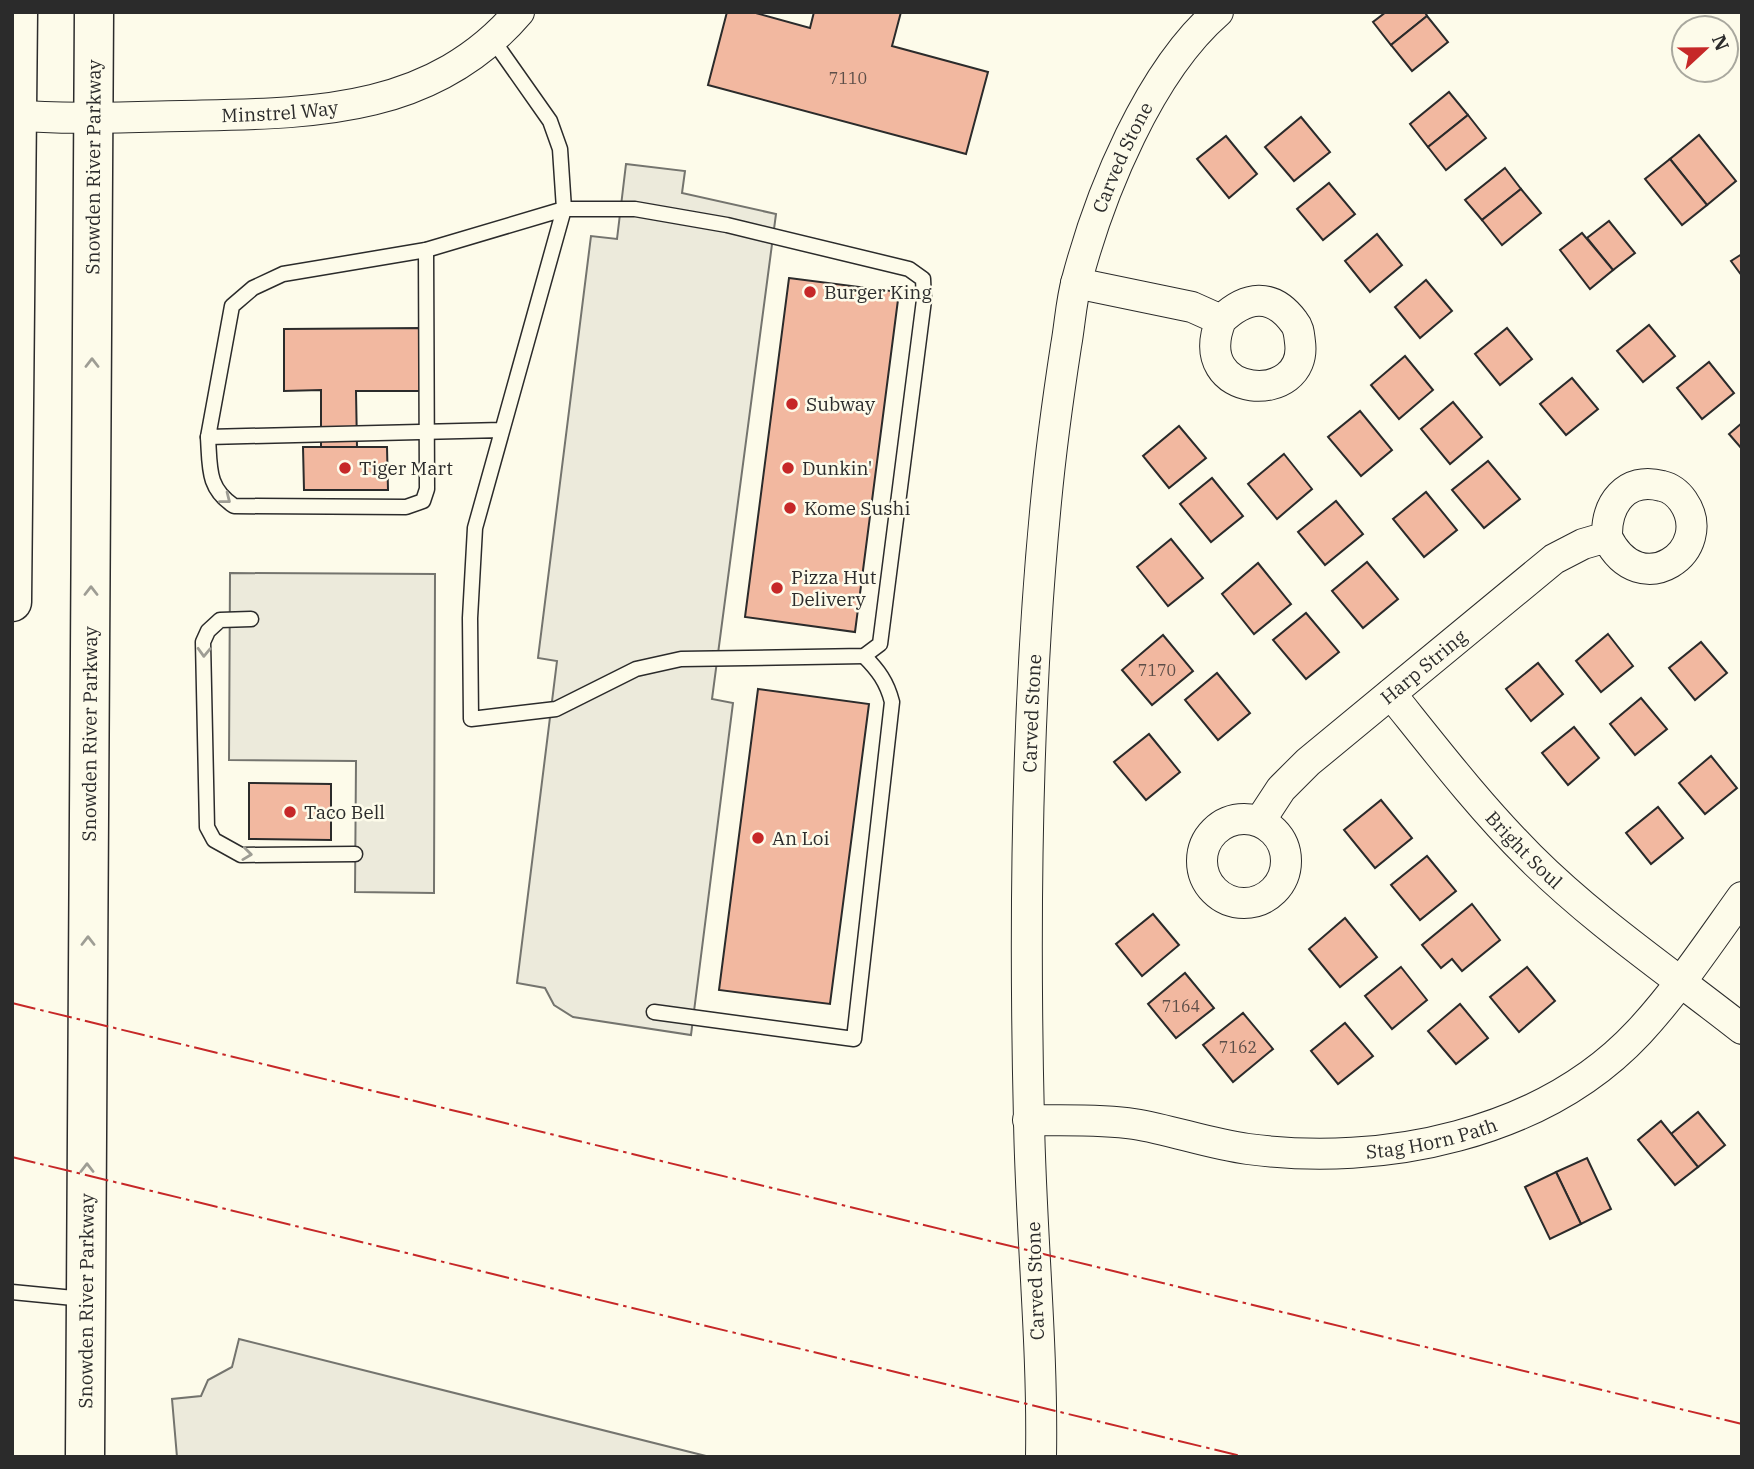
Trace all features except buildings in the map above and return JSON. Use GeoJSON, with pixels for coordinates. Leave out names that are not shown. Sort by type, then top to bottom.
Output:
{"type":"FeatureCollection","features":[{"type":"Feature","properties":{"kind":"main road"},"geometry":{"type":"LineString","coordinates":[[12,602],[18,12]]}},
{"type":"Feature","properties":{"kind":"main road","name":"Snowden River Parkway"},"geometry":{"type":"LineString","coordinates":[[85,1457],[94,12]]}},
{"type":"Feature","properties":{"kind":"street","name":"Minstrel Way"},"geometry":{"type":"LineString","coordinates":[[15,116],[304,113],[357,105],[425,82],[457,65],[493,40],[519,12]]}},
{"type":"Feature","properties":{"kind":"street","name":"Carved Stone"},"geometry":{"type":"LineString","coordinates":[[1041,1457],[1028,1120],[1031,685],[1054,427],[1076,284],[1103,195],[1132,131],[1168,73],[1206,23],[1218,12]]}},
{"type":"Feature","properties":{"kind":"street"},"geometry":{"type":"LineString","coordinates":[[1076,284],[1192,307],[1222,320]]}},
{"type":"Feature","properties":{"kind":"street","name":"Harp String"},"geometry":{"type":"LineString","coordinates":[[1259,821],[1281,789],[1308,762],[1555,559],[1607,537]]}},
{"type":"Feature","properties":{"kind":"street","name":"Bright Soul"},"geometry":{"type":"LineString","coordinates":[[1391,694],[1472,796],[1531,858],[1586,906],[1742,1029]]}},
{"type":"Feature","properties":{"kind":"street","name":"Stag Horn Path"},"geometry":{"type":"LineString","coordinates":[[1028,1120],[1133,1124],[1248,1149],[1317,1154],[1381,1152],[1445,1139],[1505,1120],[1550,1098],[1592,1072],[1638,1033],[1681,981],[1742,897]]}},
{"type":"Feature","properties":{"kind":"lane"},"geometry":{"type":"LineString","coordinates":[[426,250],[427,488],[423,500],[407,507],[234,506],[219,496],[212,480],[208,437],[232,306],[253,288],[283,274],[426,250],[564,209],[635,209],[727,225],[909,268],[923,279],[924,300],[880,644],[864,656],[681,659],[636,669],[556,709],[471,719],[472,554],[475,528],[564,209],[560,149],[550,121],[493,40]]}},
{"type":"Feature","properties":{"kind":"lane"},"geometry":{"type":"LineString","coordinates":[[208,437],[502,430]]}},
{"type":"Feature","properties":{"kind":"lane"},"geometry":{"type":"LineString","coordinates":[[251,619],[220,620],[208,631],[203,642],[207,827],[214,841],[242,855],[355,854]]}},
{"type":"Feature","properties":{"kind":"lane"},"geometry":{"type":"LineString","coordinates":[[654,1012],[854,1039],[892,702],[888,686],[879,671],[864,656]]}},
{"type":"Feature","properties":{"kind":"lane"},"geometry":{"type":"LineString","coordinates":[[12,1292],[86,1300]]}},
{"type":"Feature","properties":{"kind":"shaded area"},"geometry":{"type":"Polygon","coordinates":[[[626,164],[685,171],[682,193],[776,214],[712,699],[733,703],[691,1035],[573,1017],[554,1005],[545,988],[517,983],[557,661],[538,658],[591,236],[617,239],[626,164]]]}},
{"type":"Feature","properties":{"kind":"shaded area"},"geometry":{"type":"Polygon","coordinates":[[[230,573],[435,574],[434,893],[355,892],[356,761],[229,760],[230,573]]]}},
{"type":"Feature","properties":{"kind":"shaded area"},"geometry":{"type":"Polygon","coordinates":[[[239,1339],[710,1457],[177,1457],[172,1399],[201,1396],[208,1380],[232,1367],[239,1339]]]}},
{"type":"Feature","properties":{"kind":"power"},"geometry":{"type":"LineString","coordinates":[[12,1003],[1742,1424]]}},
{"type":"Feature","properties":{"kind":"power"},"geometry":{"type":"LineString","coordinates":[[12,1157],[1245,1457]]}},
{"type":"Feature","properties":{"kind":"place","name":"Burger King"},"geometry":{"type":"Point","coordinates":[810,292]}},
{"type":"Feature","properties":{"kind":"place","name":"Subway"},"geometry":{"type":"Point","coordinates":[792,404]}},
{"type":"Feature","properties":{"kind":"place","name":"Tiger Mart"},"geometry":{"type":"Point","coordinates":[345,468]}},
{"type":"Feature","properties":{"kind":"place","name":"Dunkin'"},"geometry":{"type":"Point","coordinates":[788,468]}},
{"type":"Feature","properties":{"kind":"place","name":"Kome Sushi"},"geometry":{"type":"Point","coordinates":[790,508]}},
{"type":"Feature","properties":{"kind":"place","name":"Pizza Hut Delivery"},"geometry":{"type":"Point","coordinates":[777,588]}},
{"type":"Feature","properties":{"kind":"place","name":"Taco Bell"},"geometry":{"type":"Point","coordinates":[290,812]}},
{"type":"Feature","properties":{"kind":"place","name":"An Loi"},"geometry":{"type":"Point","coordinates":[758,838]}}]}
